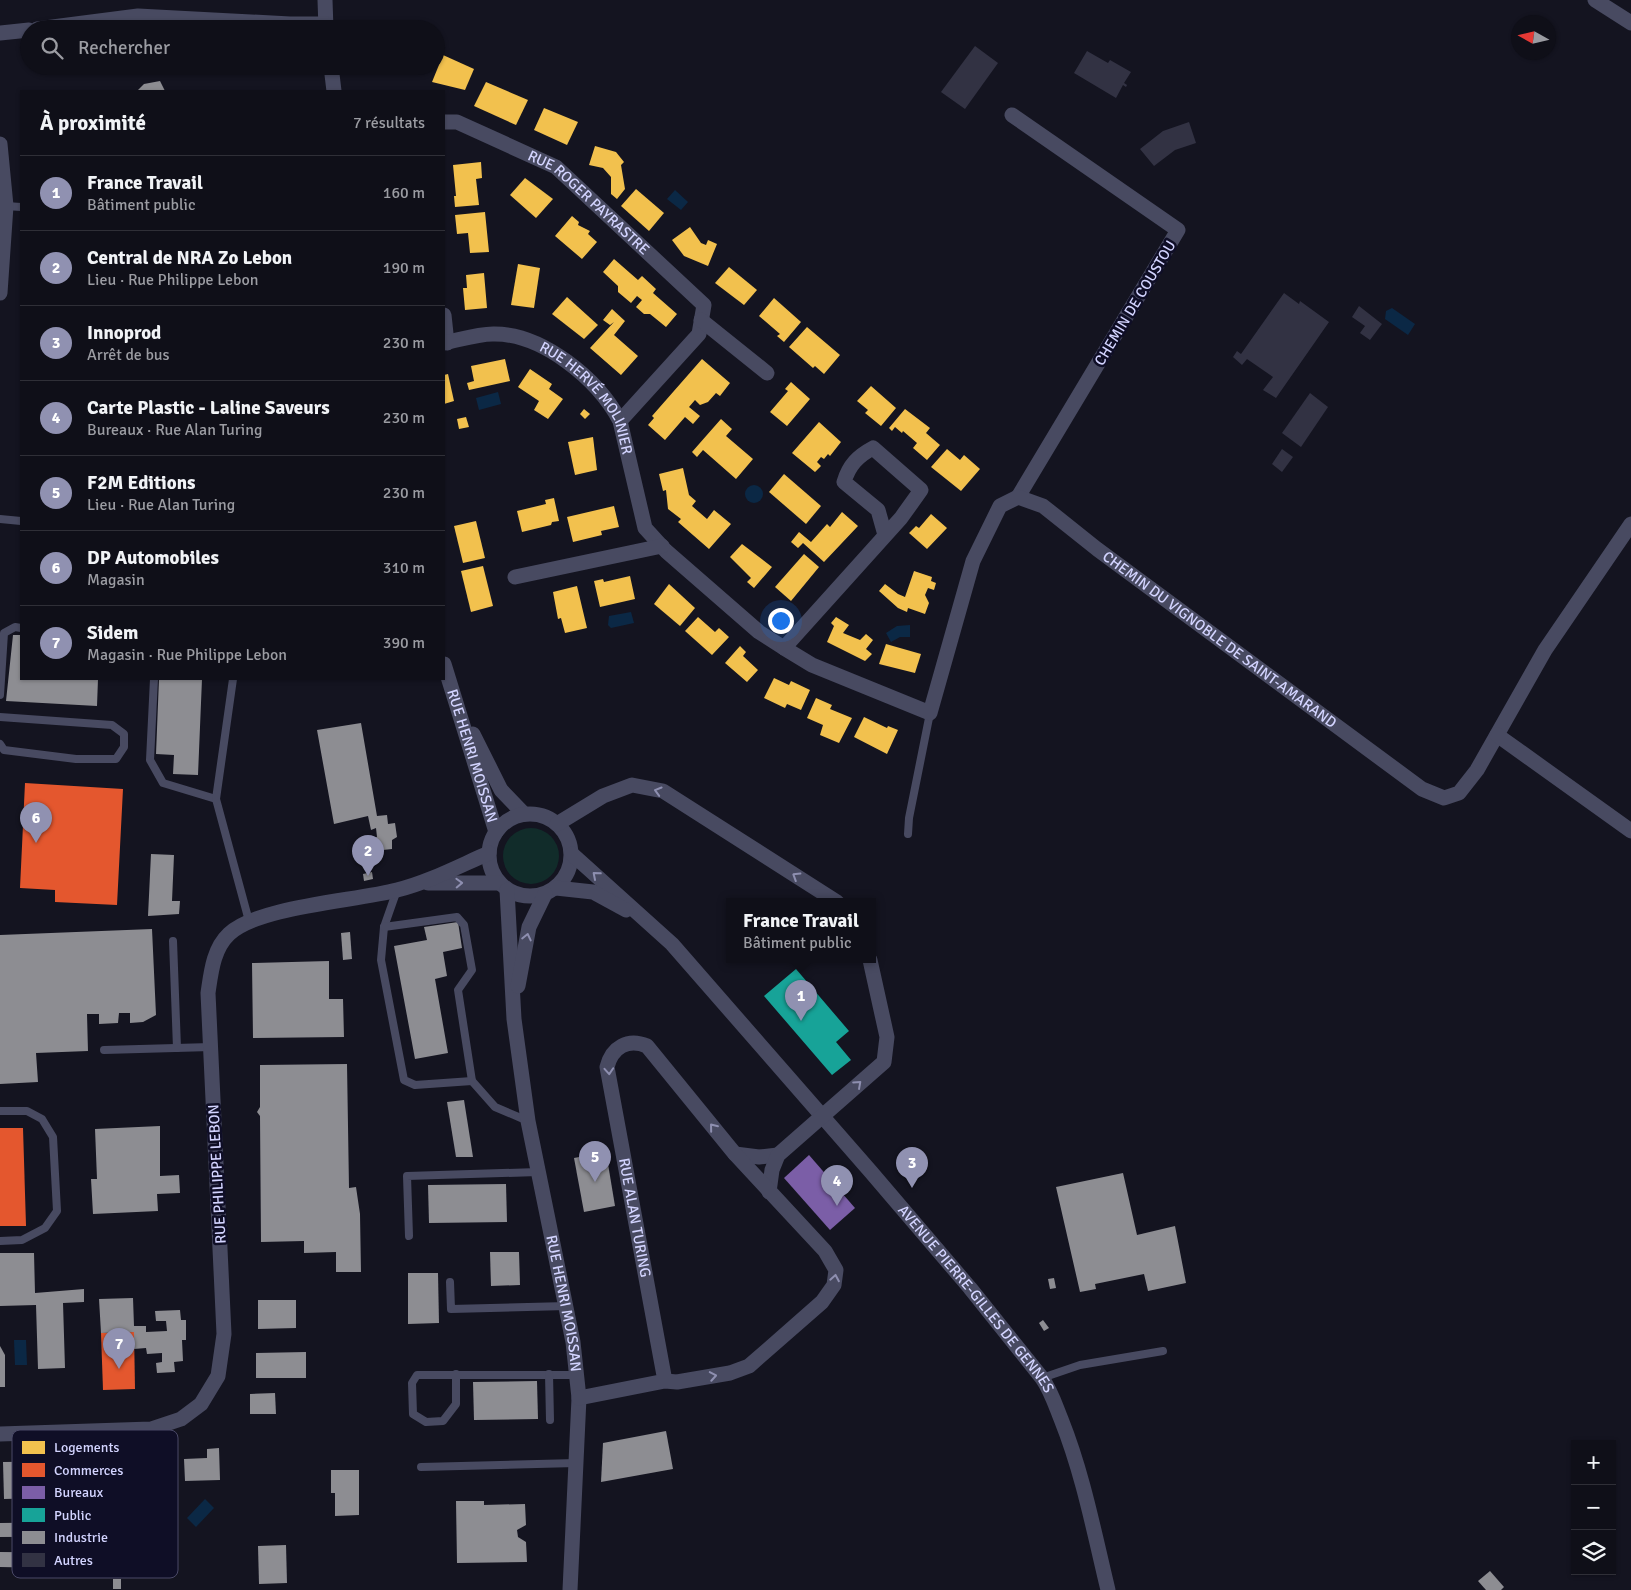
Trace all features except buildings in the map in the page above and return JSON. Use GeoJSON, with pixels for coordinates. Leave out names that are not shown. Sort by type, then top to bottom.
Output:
{"type":"FeatureCollection","features":[{"type":"Feature","properties":{"kind":"street"},"geometry":{"type":"LineString","coordinates":[[325,0],[326,20]]}},
{"type":"Feature","properties":{"kind":"street"},"geometry":{"type":"LineString","coordinates":[[1595,0],[1631,23]]}},
{"type":"Feature","properties":{"kind":"street"},"geometry":{"type":"LineString","coordinates":[[107,20],[138,16],[214,20]]}},
{"type":"Feature","properties":{"kind":"street"},"geometry":{"type":"LineString","coordinates":[[0,33],[20,31]]}},
{"type":"Feature","properties":{"kind":"street"},"geometry":{"type":"LineString","coordinates":[[332,75],[334,90]]}},
{"type":"Feature","properties":{"kind":"street","name":"CHEMIN DE COUSTOU"},"geometry":{"type":"LineString","coordinates":[[1012,115],[1178,230],[1018,497]]}},
{"type":"Feature","properties":{"kind":"street","name":"RUE ROGER PAYRASTRE"},"geometry":{"type":"LineString","coordinates":[[445,122],[457,122],[556,167],[704,305],[702,320]]}},
{"type":"Feature","properties":{"kind":"street"},"geometry":{"type":"LineString","coordinates":[[0,153],[6,206],[0,293]]}},
{"type":"Feature","properties":{"kind":"street"},"geometry":{"type":"LineString","coordinates":[[620,422],[699,334],[702,320],[767,373]]}},
{"type":"Feature","properties":{"kind":"street","name":"RUE HERVÉ MOLINIER"},"geometry":{"type":"LineString","coordinates":[[445,343],[493,334],[528,339],[572,364],[613,409],[620,422],[645,528],[662,546],[759,632],[784,648],[812,665],[930,713]]}},
{"type":"Feature","properties":{"kind":"street"},"geometry":{"type":"LineString","coordinates":[[784,648],[885,535],[921,490],[873,448],[859,455],[847,472],[844,482],[878,510],[885,535]]}},
{"type":"Feature","properties":{"kind":"street"},"geometry":{"type":"LineString","coordinates":[[930,713],[973,561],[1000,506],[1018,497]]}},
{"type":"Feature","properties":{"kind":"street","name":"CHEMIN DU VIGNOBLE DE SAINT-AMARAND"},"geometry":{"type":"LineString","coordinates":[[1018,497],[1043,506],[1096,549],[1422,789],[1444,798],[1459,793],[1477,770],[1545,650],[1631,524]]}},
{"type":"Feature","properties":{"kind":"street"},"geometry":{"type":"LineString","coordinates":[[515,577],[662,546]]}},
{"type":"Feature","properties":{"kind":"street","name":"RUE HENRI MOISSAN"},"geometry":{"type":"LineString","coordinates":[[445,669],[496,832]]}},
{"type":"Feature","properties":{"kind":"street","name":"RUE HENRI MOISSAN"},"geometry":{"type":"LineString","coordinates":[[447,680],[501,790],[524,814]]}},
{"type":"Feature","properties":{"kind":"street"},"geometry":{"type":"LineString","coordinates":[[1497,735],[1631,831]]}},
{"type":"Feature","properties":{"kind":"street"},"geometry":{"type":"LineString","coordinates":[[557,824],[603,796],[632,785],[663,791],[831,898]]}},
{"type":"Feature","properties":{"kind":"street"},"geometry":{"type":"LineString","coordinates":[[524,814],[547,817],[557,824],[567,838],[572,854],[570,867],[565,878],[551,891],[532,897],[519,896],[503,887],[490,864],[489,853],[496,832],[513,818],[524,814]]}},
{"type":"Feature","properties":{"kind":"street","name":"RUE PHILIPPE LEBON"},"geometry":{"type":"LineString","coordinates":[[101,1430],[151,1428],[181,1419],[202,1404],[218,1376],[224,1334],[208,993],[214,958],[229,934],[249,921],[298,909],[397,890],[419,883],[489,853]]}},
{"type":"Feature","properties":{"kind":"street","name":"AVENUE PIERRE-GILLES DE GENNES"},"geometry":{"type":"LineString","coordinates":[[572,854],[672,944],[970,1288],[1042,1378],[1052,1392],[1071,1442],[1108,1590]]}},
{"type":"Feature","properties":{"kind":"street","name":"RUE PHILIPPE LEBON"},"geometry":{"type":"LineString","coordinates":[[419,883],[503,887]]}},
{"type":"Feature","properties":{"kind":"street","name":"RUE HENRI MOISSAN"},"geometry":{"type":"LineString","coordinates":[[503,887],[514,1019],[528,1121],[567,1306],[578,1375],[579,1398],[570,1590]]}},
{"type":"Feature","properties":{"kind":"street","name":"RUE HENRI MOISSAN"},"geometry":{"type":"LineString","coordinates":[[514,1019],[521,962],[529,927],[551,891]]}},
{"type":"Feature","properties":{"kind":"street","name":"AVENUE PIERRE-GILLES DE GENNES"},"geometry":{"type":"LineString","coordinates":[[551,891],[593,892],[645,920]]}},
{"type":"Feature","properties":{"kind":"street"},"geometry":{"type":"LineString","coordinates":[[769,1192],[772,1170],[778,1155],[884,1062],[887,1037],[871,963]]}},
{"type":"Feature","properties":{"kind":"street","name":"RUE ALAN TURING"},"geometry":{"type":"LineString","coordinates":[[579,1398],[665,1381],[686,1381],[730,1373],[749,1366],[822,1302],[834,1285],[836,1270],[825,1251],[735,1154],[647,1046],[638,1042],[630,1042],[615,1050],[609,1057],[607,1067],[665,1381]]}},
{"type":"Feature","properties":{"kind":"street"},"geometry":{"type":"LineString","coordinates":[[735,1154],[759,1157],[778,1155]]}},
{"type":"Feature","properties":{"kind":"lane"},"geometry":{"type":"LineString","coordinates":[[6,206],[20,207]]}},
{"type":"Feature","properties":{"kind":"lane"},"geometry":{"type":"LineString","coordinates":[[0,519],[20,521]]}},
{"type":"Feature","properties":{"kind":"lane"},"geometry":{"type":"LineString","coordinates":[[0,695],[4,633],[15,627],[20,628]]}},
{"type":"Feature","properties":{"kind":"lane"},"geometry":{"type":"LineString","coordinates":[[154,680],[150,760],[163,784],[216,799]]}},
{"type":"Feature","properties":{"kind":"lane"},"geometry":{"type":"LineString","coordinates":[[233,680],[216,799],[249,921]]}},
{"type":"Feature","properties":{"kind":"lane"},"geometry":{"type":"LineString","coordinates":[[908,834],[910,808],[930,713]]}},
{"type":"Feature","properties":{"kind":"lane"},"geometry":{"type":"LineString","coordinates":[[0,717],[112,725],[124,734],[124,747],[116,759],[76,759],[4,750],[0,744]]}},
{"type":"Feature","properties":{"kind":"lane"},"geometry":{"type":"LineString","coordinates":[[397,890],[384,927],[381,960],[404,1080],[415,1084],[472,1081]]}},
{"type":"Feature","properties":{"kind":"lane"},"geometry":{"type":"LineString","coordinates":[[384,927],[457,917],[464,925],[472,970],[458,990],[472,1081],[495,1108],[528,1121]]}},
{"type":"Feature","properties":{"kind":"lane"},"geometry":{"type":"LineString","coordinates":[[173,941],[177,1048]]}},
{"type":"Feature","properties":{"kind":"lane"},"geometry":{"type":"LineString","coordinates":[[104,1050],[210,1047]]}},
{"type":"Feature","properties":{"kind":"lane"},"geometry":{"type":"LineString","coordinates":[[0,1111],[27,1110],[42,1119],[53,1138],[57,1211],[45,1228],[30,1236],[22,1240],[0,1241]]}},
{"type":"Feature","properties":{"kind":"lane"},"geometry":{"type":"LineString","coordinates":[[409,1236],[408,1176],[538,1172]]}},
{"type":"Feature","properties":{"kind":"lane"},"geometry":{"type":"LineString","coordinates":[[450,1282],[451,1309],[567,1306]]}},
{"type":"Feature","properties":{"kind":"lane"},"geometry":{"type":"LineString","coordinates":[[1042,1378],[1080,1365],[1164,1351]]}},
{"type":"Feature","properties":{"kind":"lane"},"geometry":{"type":"LineString","coordinates":[[456,1374],[456,1404],[443,1421],[426,1422],[413,1414],[412,1383],[417,1375],[456,1374],[549,1374],[578,1375]]}},
{"type":"Feature","properties":{"kind":"lane"},"geometry":{"type":"LineString","coordinates":[[549,1374],[550,1420]]}},
{"type":"Feature","properties":{"kind":"lane"},"geometry":{"type":"LineString","coordinates":[[421,1467],[576,1463]]}},
{"type":"Feature","properties":{"kind":"green space"},"geometry":{"type":"Polygon","coordinates":[[[531,828],[546,833],[554,841],[559,856],[554,871],[546,879],[531,884],[516,879],[508,871],[503,856],[508,841],[516,833],[531,828]]]}},
{"type":"Feature","properties":{"kind":"water"},"geometry":{"type":"Polygon","coordinates":[[[675,190],[688,202],[681,210],[667,199],[675,190]]]}},
{"type":"Feature","properties":{"kind":"water"},"geometry":{"type":"Polygon","coordinates":[[[1392,308],[1415,324],[1408,335],[1385,319],[1386,311],[1392,308]]]}},
{"type":"Feature","properties":{"kind":"water"},"geometry":{"type":"Polygon","coordinates":[[[498,392],[501,404],[479,410],[476,398],[498,392]]]}},
{"type":"Feature","properties":{"kind":"water"},"geometry":{"type":"Polygon","coordinates":[[[750,485],[758,485],[763,490],[761,501],[750,503],[745,498],[745,490],[750,485]]]}},
{"type":"Feature","properties":{"kind":"water"},"geometry":{"type":"Polygon","coordinates":[[[631,612],[634,623],[611,628],[608,625],[609,616],[631,612]]]}},
{"type":"Feature","properties":{"kind":"water"},"geometry":{"type":"Polygon","coordinates":[[[910,625],[910,637],[900,637],[891,642],[886,633],[897,626],[910,625]]]}},
{"type":"Feature","properties":{"kind":"water"},"geometry":{"type":"Polygon","coordinates":[[[14,1340],[26,1340],[27,1365],[15,1365],[14,1340]]]}},
{"type":"Feature","properties":{"kind":"water"},"geometry":{"type":"Polygon","coordinates":[[[205,1499],[214,1508],[196,1527],[187,1518],[205,1499]]]}},
{"type":"Feature","properties":{"kind":"place","name":"DP Automobiles"},"geometry":{"type":"Point","coordinates":[36,843]}},
{"type":"Feature","properties":{"kind":"place","name":"Central de NRA Zo Lebon"},"geometry":{"type":"Point","coordinates":[368,876]}},
{"type":"Feature","properties":{"kind":"place","name":"France Travail"},"geometry":{"type":"Point","coordinates":[801,1021]}},
{"type":"Feature","properties":{"kind":"place","name":"F2M Editions"},"geometry":{"type":"Point","coordinates":[595,1182]}},
{"type":"Feature","properties":{"kind":"place","name":"Innoprod"},"geometry":{"type":"Point","coordinates":[912,1188]}},
{"type":"Feature","properties":{"kind":"place","name":"Carte Plastic - Laline Saveurs"},"geometry":{"type":"Point","coordinates":[837,1206]}},
{"type":"Feature","properties":{"kind":"place","name":"Sidem"},"geometry":{"type":"Point","coordinates":[119,1369]}}]}
